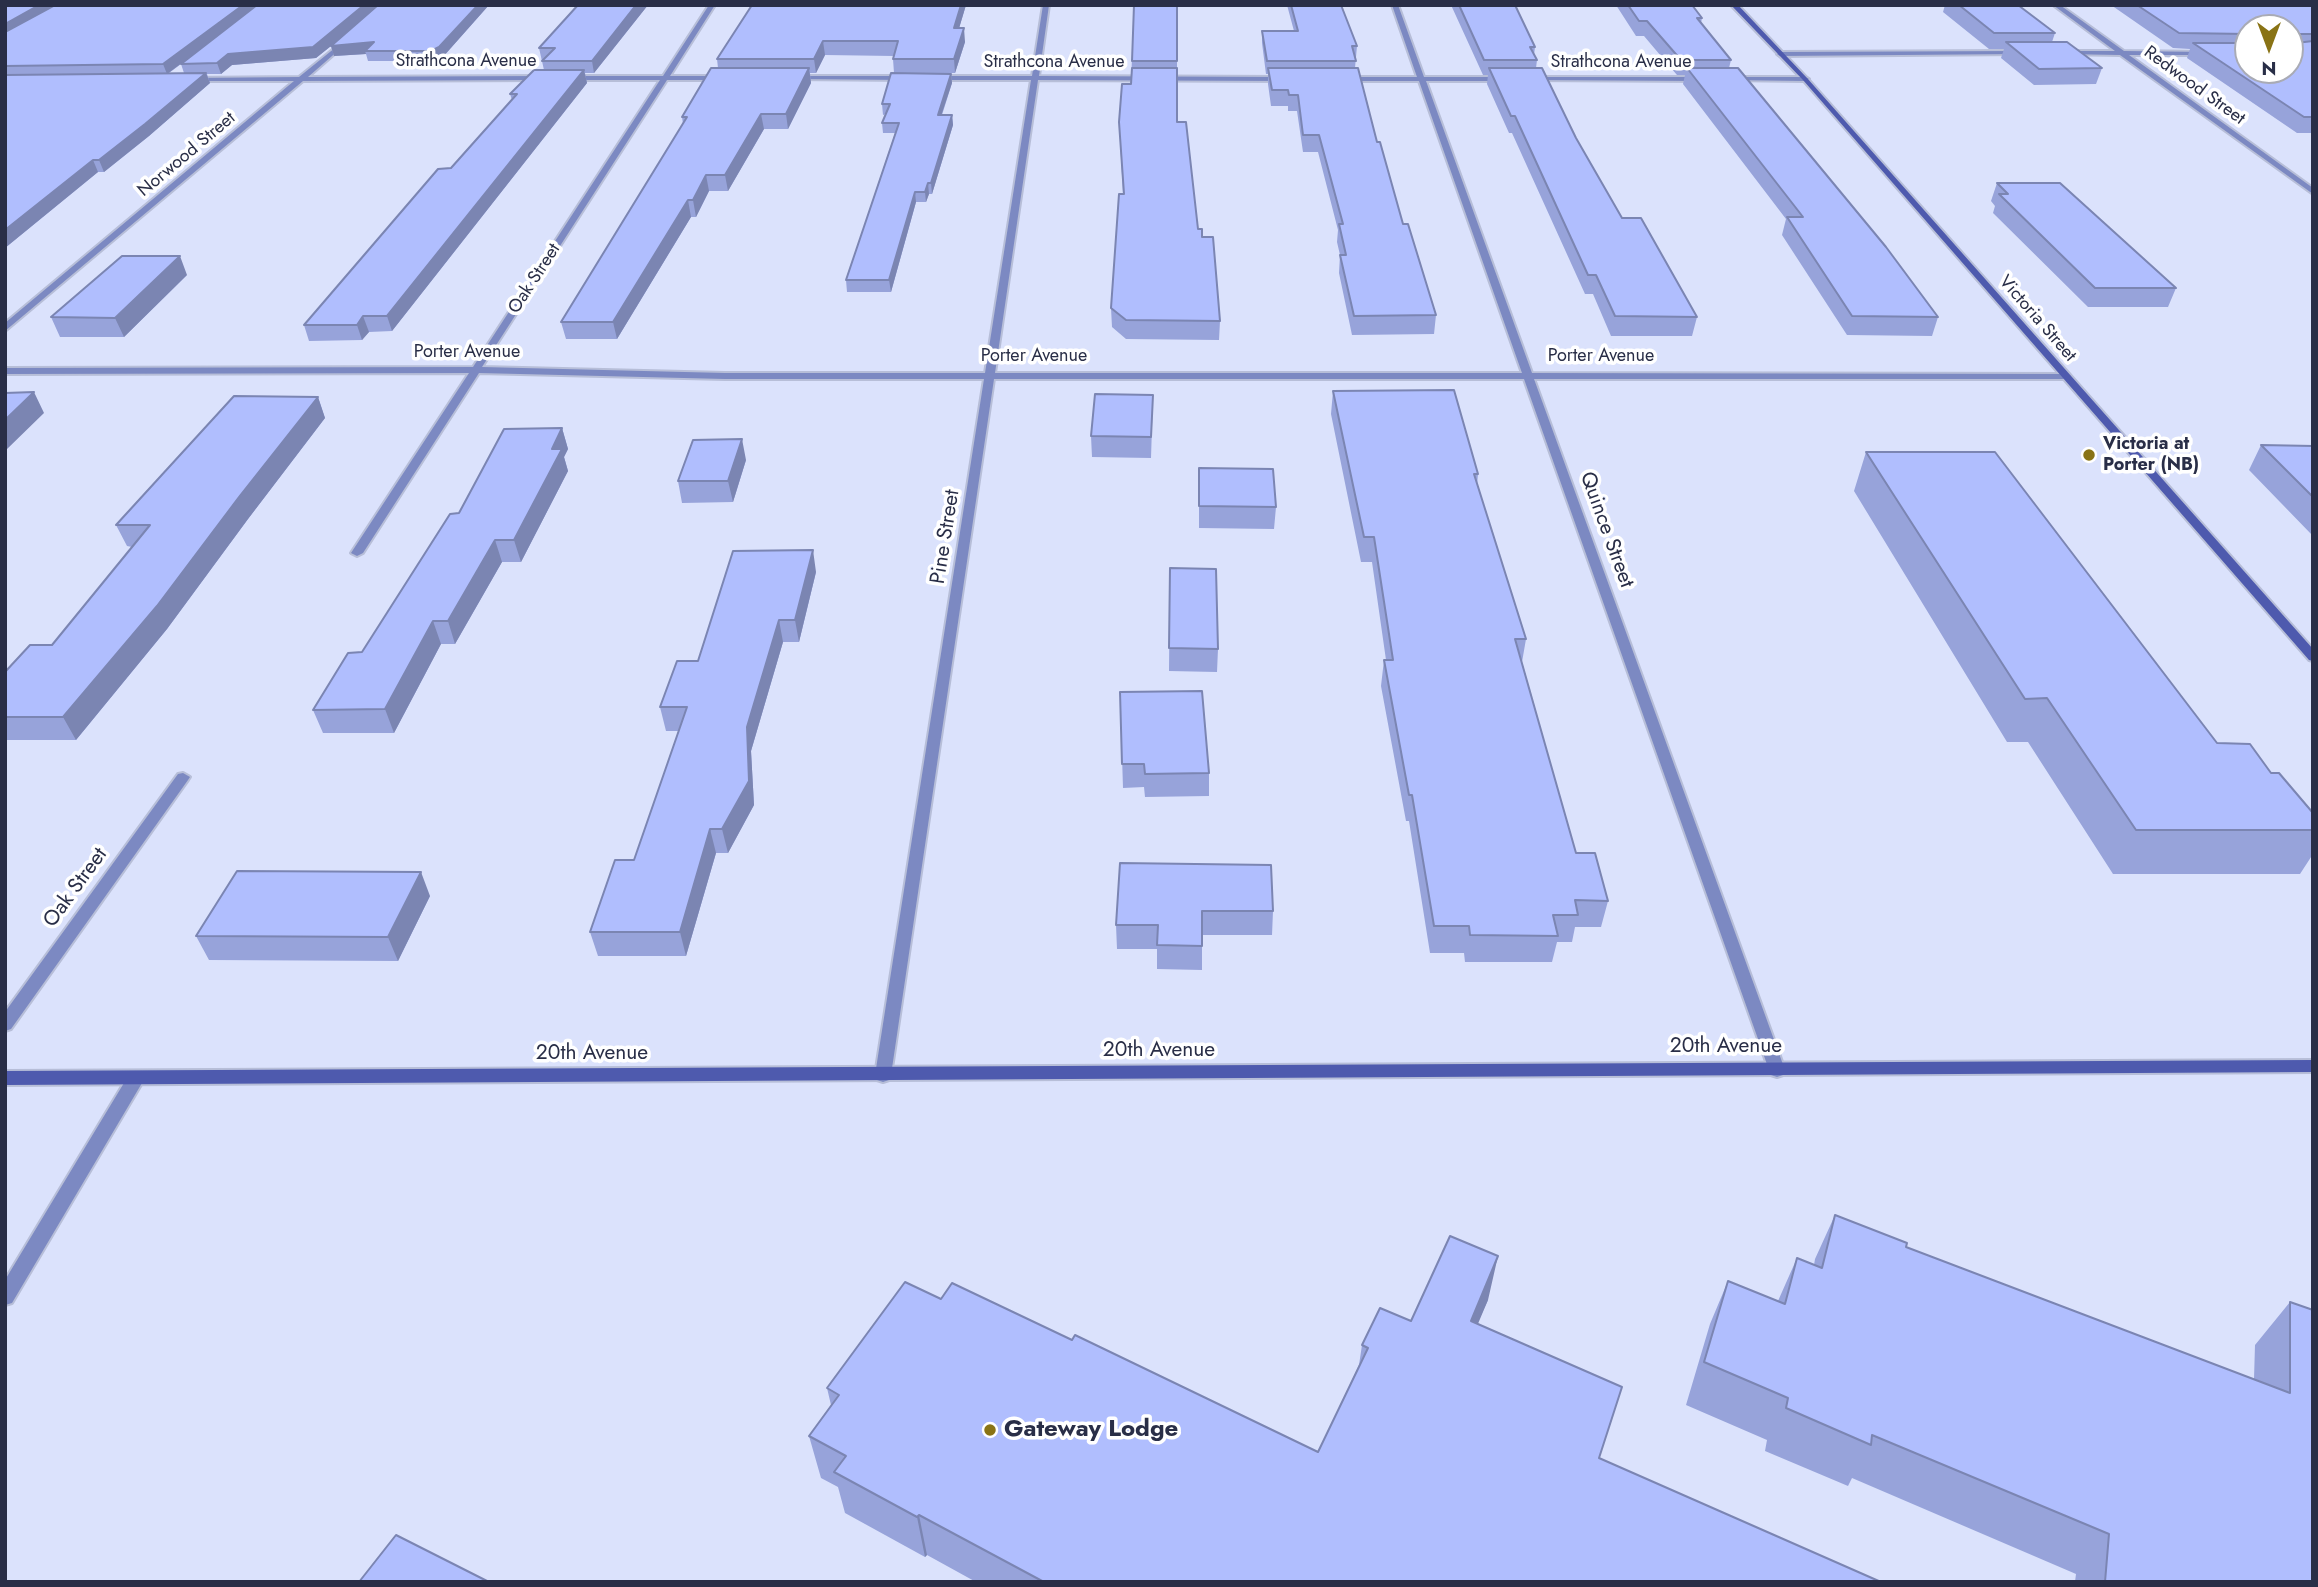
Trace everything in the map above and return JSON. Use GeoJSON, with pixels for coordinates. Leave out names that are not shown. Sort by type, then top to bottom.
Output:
{"type":"FeatureCollection","features":[{"type":"Feature","properties":{"kind":"street","name":"Oak Street"},"geometry":{"type":"LineString","coordinates":[[356,553],[712,5]]}},
{"type":"Feature","properties":{"kind":"street","name":"Pine Street"},"geometry":{"type":"LineString","coordinates":[[883,1075],[992,374],[1046,5]]}},
{"type":"Feature","properties":{"kind":"street","name":"Quince Street"},"geometry":{"type":"LineString","coordinates":[[1395,5],[1777,1070]]}},
{"type":"Feature","properties":{"kind":"street","name":"Victoria Street"},"geometry":{"type":"LineString","coordinates":[[1734,5],[1804,79],[2313,657]]}},
{"type":"Feature","properties":{"kind":"street","name":"Redwood Street"},"geometry":{"type":"LineString","coordinates":[[2056,5],[2313,192]]}},
{"type":"Feature","properties":{"kind":"street","name":"Norwood Street"},"geometry":{"type":"LineString","coordinates":[[5,328],[356,33]]}},
{"type":"Feature","properties":{"kind":"street"},"geometry":{"type":"LineString","coordinates":[[1780,54],[2026,53]]}},
{"type":"Feature","properties":{"kind":"street"},"geometry":{"type":"LineString","coordinates":[[2054,53],[2220,53]]}},
{"type":"Feature","properties":{"kind":"street","name":"Strathcona Avenue"},"geometry":{"type":"LineString","coordinates":[[184,79],[546,78]]}},
{"type":"Feature","properties":{"kind":"street","name":"Strathcona Avenue"},"geometry":{"type":"LineString","coordinates":[[559,78],[731,78]]}},
{"type":"Feature","properties":{"kind":"street"},"geometry":{"type":"LineString","coordinates":[[784,78],[916,78]]}},
{"type":"Feature","properties":{"kind":"street","name":"Strathcona Avenue"},"geometry":{"type":"LineString","coordinates":[[930,78],[1297,79]]}},
{"type":"Feature","properties":{"kind":"street","name":"Strathcona Avenue"},"geometry":{"type":"LineString","coordinates":[[1339,79],[1712,79]]}},
{"type":"Feature","properties":{"kind":"street"},"geometry":{"type":"LineString","coordinates":[[1725,79],[1804,79]]}},
{"type":"Feature","properties":{"kind":"street","name":"Porter Avenue"},"geometry":{"type":"LineString","coordinates":[[5,372],[477,370],[725,376],[2063,376]]}},
{"type":"Feature","properties":{"kind":"street","name":"Oak Street"},"geometry":{"type":"LineString","coordinates":[[5,1025],[183,777]]}},
{"type":"Feature","properties":{"kind":"street","name":"20th Avenue"},"geometry":{"type":"LineString","coordinates":[[5,1078],[2313,1066]]}},
{"type":"Feature","properties":{"kind":"street"},"geometry":{"type":"LineString","coordinates":[[5,1297],[136,1078]]}},
{"type":"Feature","properties":{"kind":"building"},"geometry":{"type":"Polygon","coordinates":[[[5,5],[39,5],[5,24],[5,5]]]}},
{"type":"Feature","properties":{"kind":"building"},"geometry":{"type":"Polygon","coordinates":[[[55,5],[243,5],[163,64],[5,66],[5,32],[55,5]]]}},
{"type":"Feature","properties":{"kind":"building"},"geometry":{"type":"Polygon","coordinates":[[[257,5],[364,5],[313,47],[228,54],[217,63],[181,64],[257,5]]]}},
{"type":"Feature","properties":{"kind":"building"},"geometry":{"type":"Polygon","coordinates":[[[378,5],[478,5],[439,47],[431,51],[365,51],[374,42],[331,46],[378,5]]]}},
{"type":"Feature","properties":{"kind":"building"},"geometry":{"type":"Polygon","coordinates":[[[578,5],[636,5],[592,61],[542,61],[555,48],[539,48],[578,5]]]}},
{"type":"Feature","properties":{"kind":"building"},"geometry":{"type":"Polygon","coordinates":[[[752,5],[961,5],[954,28],[964,28],[954,59],[893,59],[898,41],[823,41],[814,59],[717,59],[752,5]]]}},
{"type":"Feature","properties":{"kind":"building"},"geometry":{"type":"Polygon","coordinates":[[[1134,5],[1177,5],[1177,61],[1132,61],[1134,5]]]}},
{"type":"Feature","properties":{"kind":"building"},"geometry":{"type":"Polygon","coordinates":[[[1291,5],[1341,5],[1357,46],[1352,46],[1356,61],[1267,61],[1262,31],[1298,31],[1291,5]]]}},
{"type":"Feature","properties":{"kind":"building"},"geometry":{"type":"Polygon","coordinates":[[[1459,5],[1515,5],[1535,47],[1530,47],[1537,60],[1484,60],[1459,5]]]}},
{"type":"Feature","properties":{"kind":"building"},"geometry":{"type":"Polygon","coordinates":[[[1628,5],[1692,5],[1702,18],[1697,18],[1731,60],[1681,60],[1647,21],[1639,21],[1628,5]]]}},
{"type":"Feature","properties":{"kind":"building"},"geometry":{"type":"Polygon","coordinates":[[[1959,5],[2018,5],[2055,33],[1994,33],[1959,5]]]}},
{"type":"Feature","properties":{"kind":"building"},"geometry":{"type":"Polygon","coordinates":[[[2137,5],[2313,5],[2313,34],[2304,34],[2304,14],[2234,14],[2234,34],[2179,33],[2137,5]]]}},
{"type":"Feature","properties":{"kind":"building"},"geometry":{"type":"Polygon","coordinates":[[[2313,41],[2313,117],[2304,117],[2254,84],[2304,84],[2304,42],[2313,41]]]}},
{"type":"Feature","properties":{"kind":"building"},"geometry":{"type":"Polygon","coordinates":[[[2006,42],[2067,42],[2102,68],[2039,69],[2006,42]]]}},
{"type":"Feature","properties":{"kind":"building"},"geometry":{"type":"Polygon","coordinates":[[[2193,43],[2234,43],[2234,70],[2193,43]]]}},
{"type":"Feature","properties":{"kind":"building"},"geometry":{"type":"Polygon","coordinates":[[[711,68],[809,68],[786,114],[761,114],[725,175],[706,175],[693,200],[688,200],[613,322],[561,322],[687,117],[682,117],[711,68]]]}},
{"type":"Feature","properties":{"kind":"building"},"geometry":{"type":"Polygon","coordinates":[[[1132,68],[1177,68],[1177,122],[1186,122],[1198,229],[1202,229],[1202,237],[1213,237],[1220,321],[1126,320],[1111,308],[1119,194],[1124,194],[1119,122],[1122,84],[1131,84],[1132,68]]]}},
{"type":"Feature","properties":{"kind":"building"},"geometry":{"type":"Polygon","coordinates":[[[1268,68],[1358,68],[1377,142],[1380,142],[1403,224],[1408,224],[1436,315],[1354,316],[1340,255],[1346,255],[1339,224],[1343,224],[1319,135],[1303,135],[1298,95],[1289,95],[1288,90],[1272,90],[1268,68]]]}},
{"type":"Feature","properties":{"kind":"building"},"geometry":{"type":"Polygon","coordinates":[[[1489,68],[1542,68],[1576,138],[1622,218],[1641,218],[1697,317],[1615,316],[1596,275],[1588,275],[1515,116],[1511,116],[1489,68]]]}},
{"type":"Feature","properties":{"kind":"building"},"geometry":{"type":"Polygon","coordinates":[[[1687,68],[1738,68],[1886,247],[1938,317],[1852,316],[1787,217],[1803,217],[1687,68]]]}},
{"type":"Feature","properties":{"kind":"building"},"geometry":{"type":"Polygon","coordinates":[[[534,70],[584,70],[387,316],[363,316],[357,325],[304,325],[438,169],[451,168],[517,94],[510,94],[534,70]]]}},
{"type":"Feature","properties":{"kind":"building"},"geometry":{"type":"Polygon","coordinates":[[[206,73],[99,160],[93,160],[5,230],[5,75],[206,73]]]}},
{"type":"Feature","properties":{"kind":"building"},"geometry":{"type":"Polygon","coordinates":[[[891,73],[951,74],[938,115],[952,115],[931,183],[928,183],[925,192],[915,192],[889,280],[846,280],[899,123],[882,123],[890,104],[882,104],[891,73]]]}},
{"type":"Feature","properties":{"kind":"building"},"geometry":{"type":"Polygon","coordinates":[[[1997,183],[2060,183],[2176,288],[2095,288],[1999,194],[2008,194],[1997,183]]]}},
{"type":"Feature","properties":{"kind":"building"},"geometry":{"type":"Polygon","coordinates":[[[122,256],[180,256],[115,318],[51,317],[122,256]]]}},
{"type":"Feature","properties":{"kind":"building"},"geometry":{"type":"Polygon","coordinates":[[[1454,390],[1478,474],[1474,474],[1526,639],[1515,639],[1576,853],[1595,853],[1608,901],[1575,900],[1578,915],[1553,915],[1558,936],[1470,935],[1469,926],[1434,926],[1412,795],[1409,795],[1384,660],[1393,660],[1374,537],[1364,537],[1333,391],[1454,390]]]}},
{"type":"Feature","properties":{"kind":"building"},"geometry":{"type":"Polygon","coordinates":[[[34,392],[5,420],[5,393],[34,392]]]}},
{"type":"Feature","properties":{"kind":"building"},"geometry":{"type":"Polygon","coordinates":[[[1095,394],[1153,395],[1151,437],[1091,436],[1095,394]]]}},
{"type":"Feature","properties":{"kind":"building"},"geometry":{"type":"Polygon","coordinates":[[[234,396],[318,397],[157,606],[63,717],[5,717],[5,672],[30,645],[52,645],[150,525],[116,525],[234,396]]]}},
{"type":"Feature","properties":{"kind":"building"},"geometry":{"type":"Polygon","coordinates":[[[562,428],[552,449],[562,449],[514,540],[495,540],[448,621],[433,621],[385,709],[313,710],[348,653],[362,652],[450,514],[459,513],[504,429],[562,428]]]}},
{"type":"Feature","properties":{"kind":"building"},"geometry":{"type":"Polygon","coordinates":[[[742,439],[728,481],[678,481],[693,440],[742,439]]]}},
{"type":"Feature","properties":{"kind":"building"},"geometry":{"type":"Polygon","coordinates":[[[2261,445],[2313,446],[2313,497],[2261,445]]]}},
{"type":"Feature","properties":{"kind":"building"},"geometry":{"type":"Polygon","coordinates":[[[1866,452],[1995,452],[2217,743],[2250,744],[2271,773],[2279,773],[2313,813],[2313,830],[2136,830],[2047,698],[2025,699],[1866,452]]]}},
{"type":"Feature","properties":{"kind":"building"},"geometry":{"type":"Polygon","coordinates":[[[1199,468],[1273,469],[1276,507],[1199,506],[1199,468]]]}},
{"type":"Feature","properties":{"kind":"building"},"geometry":{"type":"Polygon","coordinates":[[[813,550],[795,620],[779,620],[747,727],[749,781],[722,829],[710,829],[680,932],[590,932],[615,860],[634,860],[687,707],[660,707],[677,661],[698,661],[733,551],[813,550]]]}},
{"type":"Feature","properties":{"kind":"building"},"geometry":{"type":"Polygon","coordinates":[[[1170,568],[1216,569],[1218,649],[1169,648],[1170,568]]]}},
{"type":"Feature","properties":{"kind":"building"},"geometry":{"type":"Polygon","coordinates":[[[1202,691],[1209,773],[1145,774],[1144,764],[1122,764],[1120,692],[1202,691]]]}},
{"type":"Feature","properties":{"kind":"building"},"geometry":{"type":"Polygon","coordinates":[[[1120,863],[1271,865],[1273,911],[1202,911],[1202,946],[1157,945],[1158,925],[1116,925],[1120,863]]]}},
{"type":"Feature","properties":{"kind":"building"},"geometry":{"type":"Polygon","coordinates":[[[237,871],[421,872],[388,937],[196,936],[237,871]]]}},
{"type":"Feature","properties":{"kind":"building"},"geometry":{"type":"Polygon","coordinates":[[[1835,1215],[1907,1243],[1906,1247],[2290,1393],[2290,1302],[2313,1310],[2313,1582],[2105,1582],[2109,1534],[1872,1435],[1871,1445],[1786,1408],[1788,1398],[1704,1362],[1728,1281],[1785,1304],[1797,1258],[1822,1268],[1835,1215]]]}},
{"type":"Feature","properties":{"kind":"building","name":"Gateway Lodge"},"geometry":{"type":"Polygon","coordinates":[[[1450,1236],[1498,1256],[1471,1321],[1622,1387],[1599,1458],[1881,1582],[1044,1582],[834,1472],[846,1456],[809,1436],[839,1395],[827,1388],[905,1282],[941,1299],[952,1283],[1072,1340],[1075,1335],[1318,1452],[1368,1348],[1362,1345],[1380,1308],[1411,1321],[1450,1236]]]}},
{"type":"Feature","properties":{"kind":"building"},"geometry":{"type":"Polygon","coordinates":[[[396,1535],[489,1582],[359,1582],[396,1535]]]}},
{"type":"Feature","properties":{"kind":"place","name":"Victoria at Porter (NB)"},"geometry":{"type":"Point","coordinates":[2089,455]}},
{"type":"Feature","properties":{"kind":"place","name":"Gateway Lodge"},"geometry":{"type":"Point","coordinates":[990,1430]}}]}
